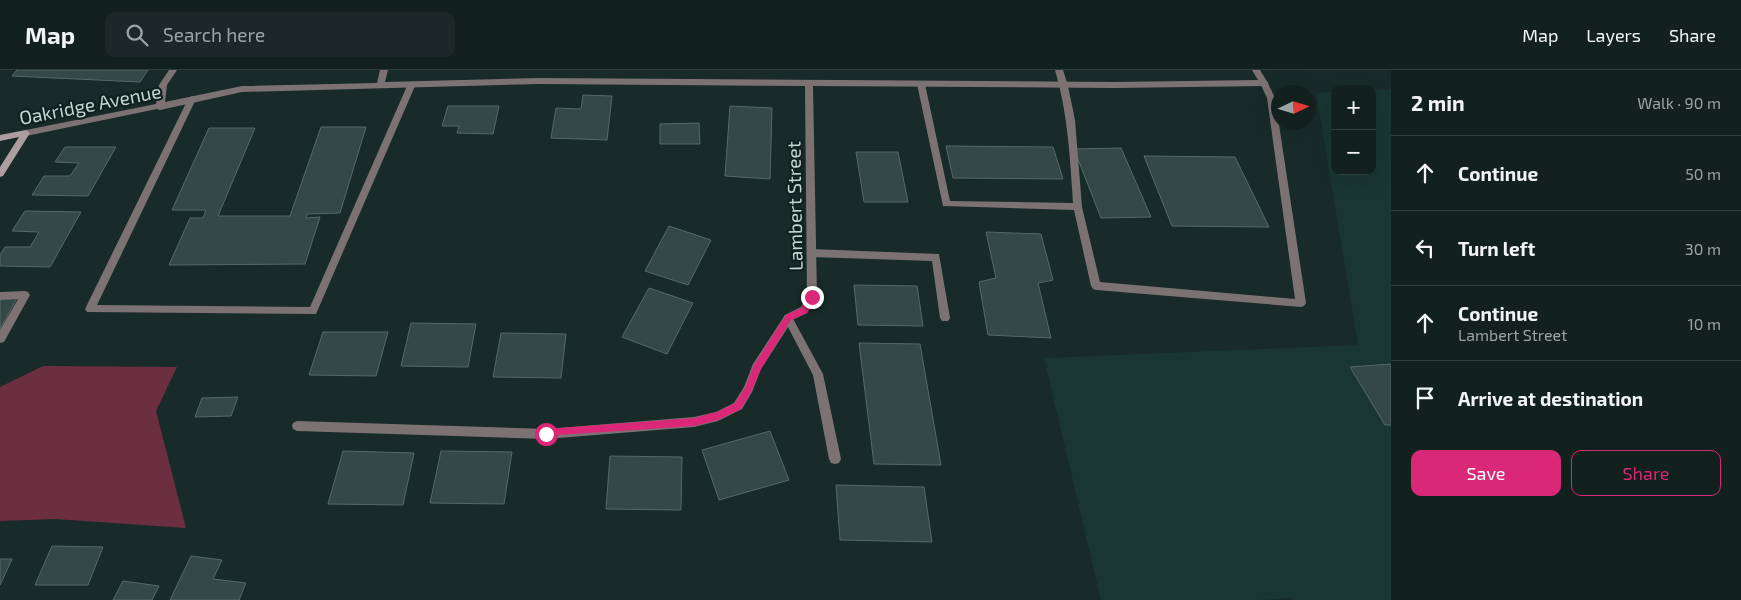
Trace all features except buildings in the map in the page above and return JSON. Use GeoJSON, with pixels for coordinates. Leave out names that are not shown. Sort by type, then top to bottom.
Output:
{"type":"FeatureCollection","features":[{"type":"Feature","properties":{"kind":"street"},"geometry":{"type":"LineString","coordinates":[[160,107],[166,70]]}},
{"type":"Feature","properties":{"kind":"street"},"geometry":{"type":"LineString","coordinates":[[163,85],[173,70]]}},
{"type":"Feature","properties":{"kind":"street"},"geometry":{"type":"LineString","coordinates":[[380,86],[384,70]]}},
{"type":"Feature","properties":{"kind":"street"},"geometry":{"type":"LineString","coordinates":[[1059,70],[1064,85],[1078,207],[1096,286],[1301,303],[1271,98],[1256,70]]}},
{"type":"Feature","properties":{"kind":"street","name":"Oakridge Avenue"},"geometry":{"type":"LineString","coordinates":[[0,138],[242,89],[411,86],[539,81],[1064,85],[1264,82]]}},
{"type":"Feature","properties":{"kind":"street","name":"Lambert Street"},"geometry":{"type":"LineString","coordinates":[[788,318],[804,310],[812,297],[809,83]]}},
{"type":"Feature","properties":{"kind":"street"},"geometry":{"type":"LineString","coordinates":[[921,84],[946,204],[1078,207]]}},
{"type":"Feature","properties":{"kind":"street"},"geometry":{"type":"LineString","coordinates":[[192,99],[90,309],[313,311],[411,86]]}},
{"type":"Feature","properties":{"kind":"street"},"geometry":{"type":"LineString","coordinates":[[0,174],[26,133]]}},
{"type":"Feature","properties":{"kind":"street"},"geometry":{"type":"LineString","coordinates":[[811,253],[936,257],[945,318]]}},
{"type":"Feature","properties":{"kind":"street"},"geometry":{"type":"LineString","coordinates":[[0,296],[25,295],[0,339]]}},
{"type":"Feature","properties":{"kind":"street"},"geometry":{"type":"LineString","coordinates":[[297,426],[546,434],[694,422],[718,416],[738,406],[748,390],[757,367],[788,318],[818,374],[835,459]]}},
{"type":"Feature","properties":{"kind":"shaded area"},"geometry":{"type":"Polygon","coordinates":[[[1391,89],[1391,600],[1292,600],[1291,598],[1259,600],[1101,600],[1044,358],[1358,345],[1316,93],[1331,92],[1331,175],[1376,175],[1376,90],[1391,89]]]}},
{"type":"Feature","properties":{"kind":"shaded area"},"geometry":{"type":"Polygon","coordinates":[[[43,366],[177,367],[156,411],[186,528],[55,519],[0,521],[0,387],[43,366]]]}},
{"type":"Feature","properties":{"kind":"route"},"geometry":{"type":"LineString","coordinates":[[546,434],[694,422],[718,416],[738,406],[748,390],[757,367],[788,318],[804,310],[812,297]]}}]}
